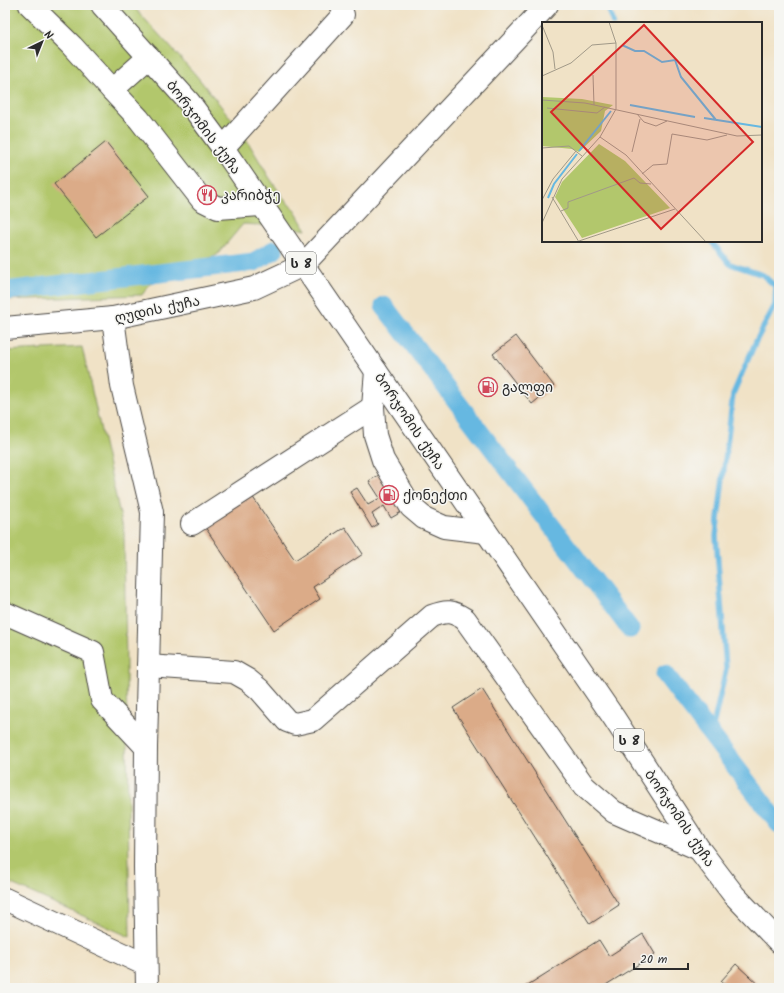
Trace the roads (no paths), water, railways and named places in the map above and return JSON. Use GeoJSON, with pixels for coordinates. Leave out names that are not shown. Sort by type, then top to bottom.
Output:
{"type":"FeatureCollection","features":[{"type":"Feature","properties":{"kind":"main road"},"geometry":{"type":"LineString","coordinates":[[30,5],[72,46],[139,119],[202,200],[218,208],[261,205]]}},
{"type":"Feature","properties":{"kind":"main road","name":"ბორჯომის ქუჩა"},"geometry":{"type":"LineString","coordinates":[[102,5],[189,102],[303,264],[614,718],[699,849],[734,895],[779,942]]}},
{"type":"Feature","properties":{"kind":"main road"},"geometry":{"type":"LineString","coordinates":[[303,264],[547,5]]}},
{"type":"Feature","properties":{"kind":"main road"},"geometry":{"type":"LineString","coordinates":[[222,148],[343,15]]}},
{"type":"Feature","properties":{"kind":"main road"},"geometry":{"type":"LineString","coordinates":[[112,90],[149,57]]}},
{"type":"Feature","properties":{"kind":"main road","name":"ღუდის ქუჩა"},"geometry":{"type":"LineString","coordinates":[[5,328],[113,318],[254,288],[303,264]]}},
{"type":"Feature","properties":{"kind":"main road"},"geometry":{"type":"LineString","coordinates":[[113,318],[122,386],[152,512],[146,747],[145,867],[147,988]]}},
{"type":"Feature","properties":{"kind":"main road"},"geometry":{"type":"LineString","coordinates":[[376,371],[373,407],[375,436],[382,460],[411,507],[424,518],[444,527],[486,532]]}},
{"type":"Feature","properties":{"kind":"main road"},"geometry":{"type":"LineString","coordinates":[[192,524],[373,407]]}},
{"type":"Feature","properties":{"kind":"main road"},"geometry":{"type":"LineString","coordinates":[[148,666],[234,672],[248,680],[260,690],[287,721],[295,724],[303,723],[313,720],[432,616],[443,612],[454,612],[465,619],[584,786],[614,812],[699,849]]}},
{"type":"Feature","properties":{"kind":"main road"},"geometry":{"type":"LineString","coordinates":[[5,613],[93,652],[102,700],[146,747]]}},
{"type":"Feature","properties":{"kind":"main road"},"geometry":{"type":"LineString","coordinates":[[5,899],[146,965]]}},
{"type":"Feature","properties":{"kind":"waterway"},"geometry":{"type":"LineString","coordinates":[[606,5],[613,22]]}},
{"type":"Feature","properties":{"kind":"waterway"},"geometry":{"type":"LineString","coordinates":[[711,735],[726,669],[716,536],[733,394],[756,341],[775,305],[776,287],[763,275],[730,264],[712,242]]}},
{"type":"Feature","properties":{"kind":"waterway"},"geometry":{"type":"LineString","coordinates":[[5,291],[254,262],[274,250]]}},
{"type":"Feature","properties":{"kind":"waterway"},"geometry":{"type":"LineString","coordinates":[[384,306],[630,629]]}},
{"type":"Feature","properties":{"kind":"waterway"},"geometry":{"type":"LineString","coordinates":[[665,674],[779,824]]}},
{"type":"Feature","properties":{"kind":"place","name":"კარიბჭე"},"geometry":{"type":"Point","coordinates":[207,195]}},
{"type":"Feature","properties":{"kind":"place","name":"გალფი"},"geometry":{"type":"Point","coordinates":[488,387]}},
{"type":"Feature","properties":{"kind":"place","name":"ქონექთი"},"geometry":{"type":"Point","coordinates":[389,495]}}]}
